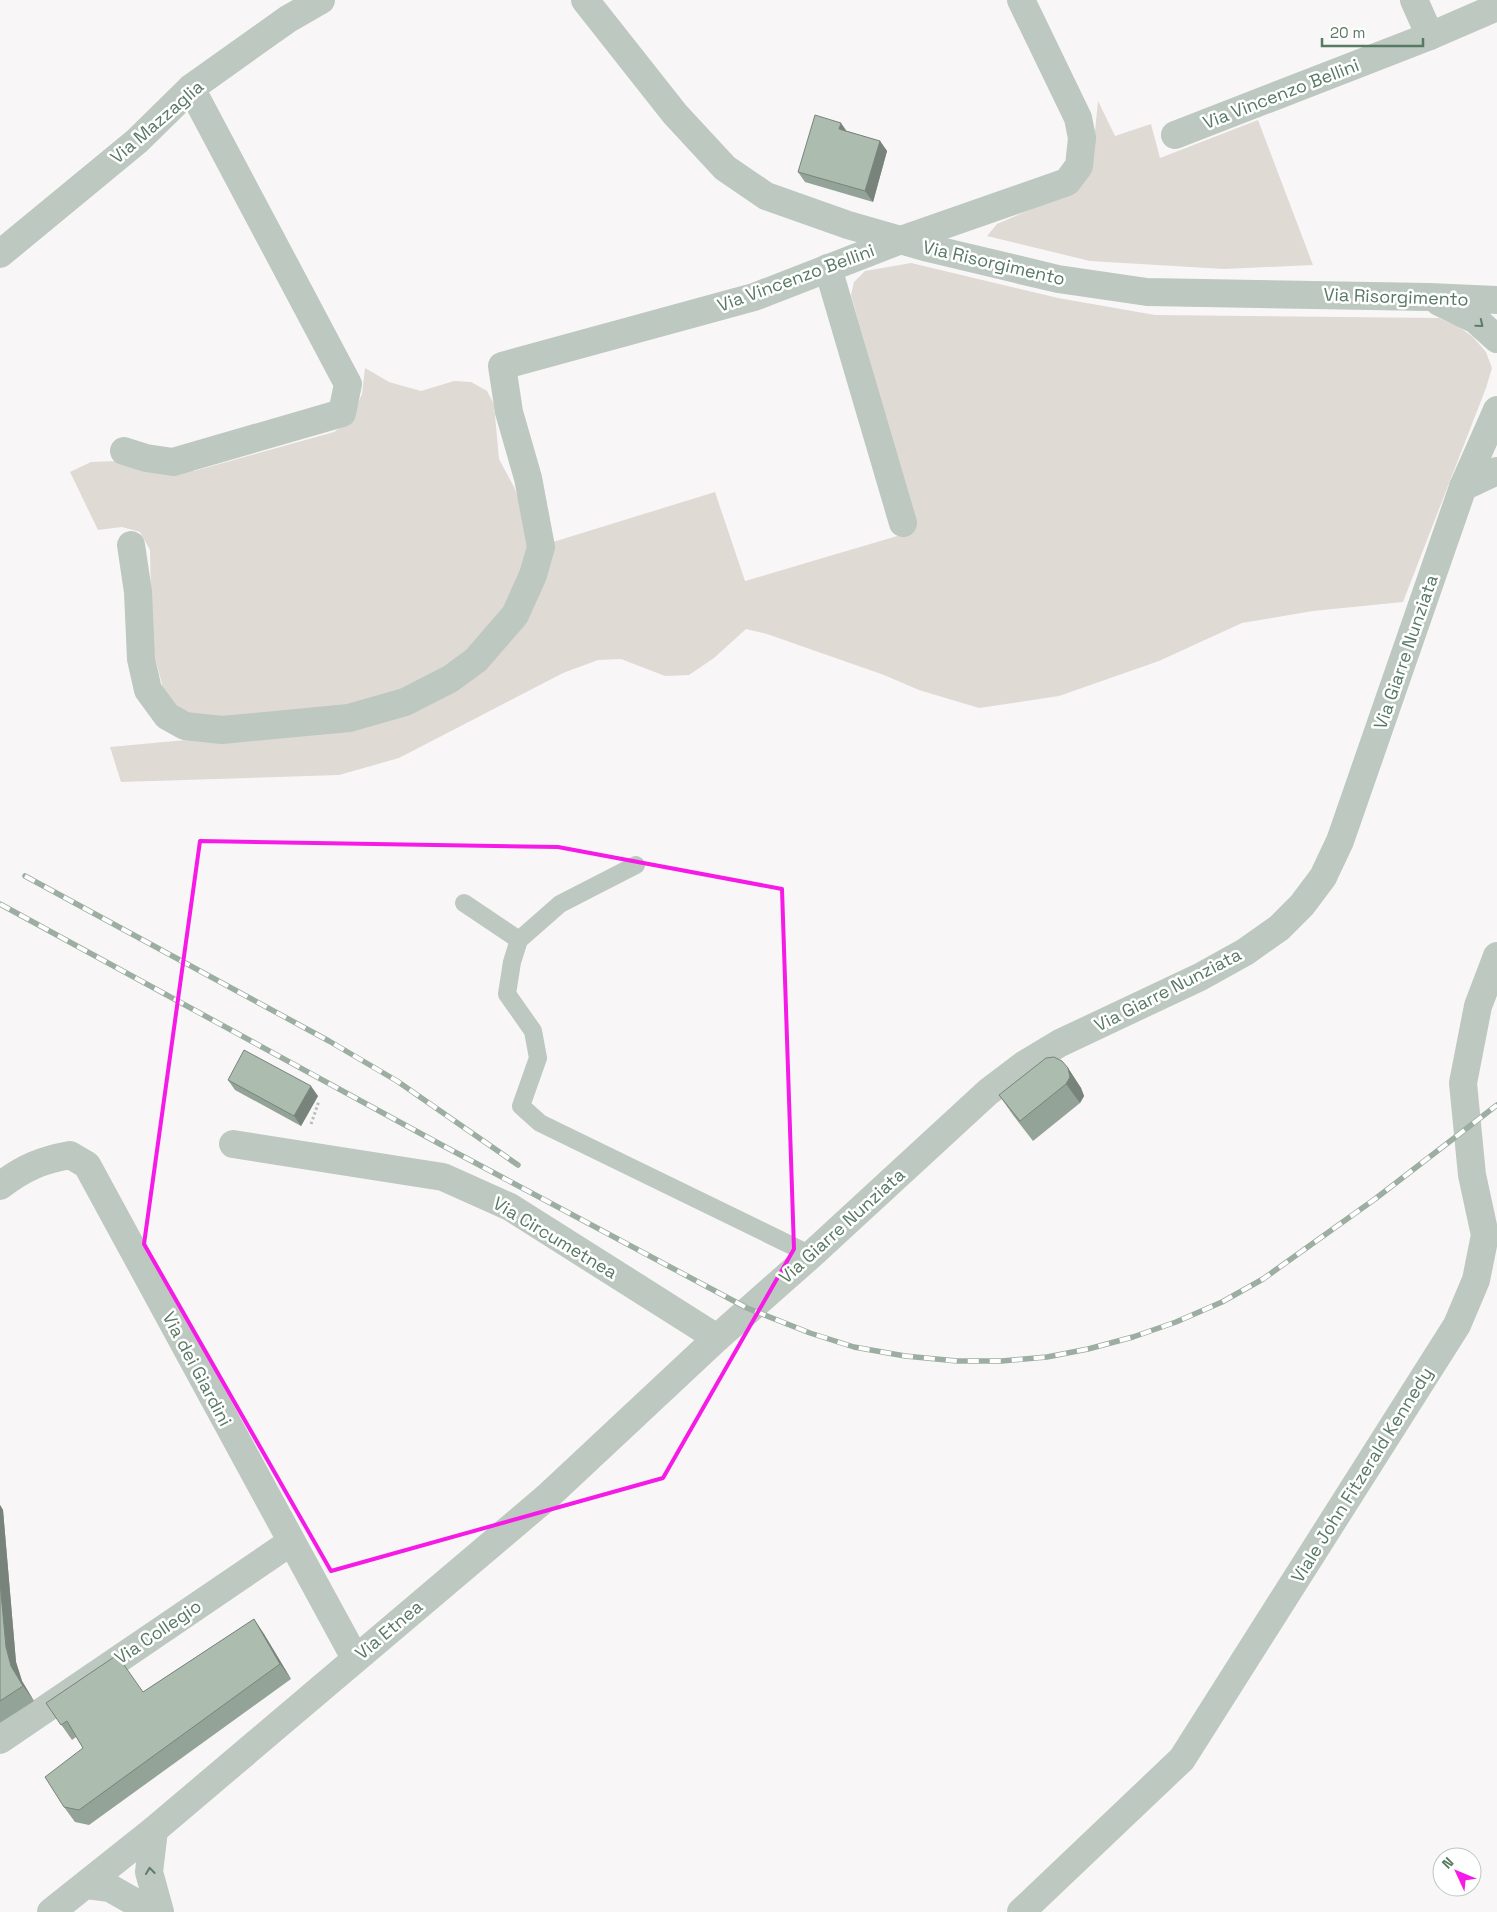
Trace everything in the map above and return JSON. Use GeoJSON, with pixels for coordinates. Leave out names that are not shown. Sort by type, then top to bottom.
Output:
{"type":"FeatureCollection","features":[{"type":"Feature","properties":{"kind":"street","name":"Via Mazzaglia"},"geometry":{"type":"LineString","coordinates":[[0,254],[137,141],[191,88],[288,19],[321,0]]}},
{"type":"Feature","properties":{"kind":"street","name":"Via Risorgimento"},"geometry":{"type":"LineString","coordinates":[[585,0],[675,114],[725,168],[766,196],[848,225],[900,240],[1058,279],[1147,292],[1429,296],[1497,300]]}},
{"type":"Feature","properties":{"kind":"street","name":"Via Vincenzo Bellini"},"geometry":{"type":"LineString","coordinates":[[131,545],[138,592],[140,659],[148,690],[167,716],[185,726],[222,730],[349,718],[405,702],[450,679],[476,660],[515,615],[533,576],[541,547],[528,478],[509,412],[502,366],[754,297],[900,240],[1067,182],[1079,166],[1082,138],[1078,118],[1021,0]]}},
{"type":"Feature","properties":{"kind":"street"},"geometry":{"type":"LineString","coordinates":[[1414,0],[1430,36]]}},
{"type":"Feature","properties":{"kind":"street","name":"Via Vincenzo Bellini"},"geometry":{"type":"LineString","coordinates":[[1175,135],[1430,36],[1497,7]]}},
{"type":"Feature","properties":{"kind":"street"},"geometry":{"type":"LineString","coordinates":[[124,451],[146,458],[173,462],[342,413],[348,384],[191,88]]}},
{"type":"Feature","properties":{"kind":"street"},"geometry":{"type":"LineString","coordinates":[[828,268],[903,523]]}},
{"type":"Feature","properties":{"kind":"street"},"geometry":{"type":"LineString","coordinates":[[1429,296],[1476,320],[1497,339]]}},
{"type":"Feature","properties":{"kind":"street","name":"Via Giarre Nunziata"},"geometry":{"type":"LineString","coordinates":[[717,1338],[811,1255],[988,1092],[1025,1064],[1060,1043],[1200,977],[1245,952],[1279,928],[1302,905],[1323,877],[1340,841],[1463,487],[1497,410]]}},
{"type":"Feature","properties":{"kind":"street"},"geometry":{"type":"LineString","coordinates":[[1463,487],[1497,471]]}},
{"type":"Feature","properties":{"kind":"street","name":"Viale John Fitzerald Kennedy"},"geometry":{"type":"LineString","coordinates":[[1020,1912],[1182,1759],[1457,1325],[1476,1280],[1484,1234],[1472,1175],[1463,1083],[1478,1006],[1497,956]]}},
{"type":"Feature","properties":{"kind":"street","name":"Via Circumetnea"},"geometry":{"type":"LineString","coordinates":[[233,1144],[443,1177],[510,1207],[717,1338]]}},
{"type":"Feature","properties":{"kind":"street","name":"Via dei Giardini"},"geometry":{"type":"LineString","coordinates":[[0,1186],[18,1172],[46,1159],[70,1155],[87,1165],[355,1658]]}},
{"type":"Feature","properties":{"kind":"street","name":"Via Etnea"},"geometry":{"type":"LineString","coordinates":[[51,1912],[154,1830],[355,1658],[547,1498],[717,1338]]}},
{"type":"Feature","properties":{"kind":"street","name":"Via Collegio"},"geometry":{"type":"LineString","coordinates":[[0,1740],[291,1542]]}},
{"type":"Feature","properties":{"kind":"street"},"geometry":{"type":"LineString","coordinates":[[154,1830],[149,1872],[160,1912]]}},
{"type":"Feature","properties":{"kind":"street"},"geometry":{"type":"LineString","coordinates":[[87,1885],[110,1888],[152,1912]]}},
{"type":"Feature","properties":{"kind":"lane"},"geometry":{"type":"LineString","coordinates":[[636,865],[560,904],[519,940],[512,962],[507,994],[533,1031],[538,1058],[521,1106],[540,1123],[811,1255]]}},
{"type":"Feature","properties":{"kind":"lane"},"geometry":{"type":"LineString","coordinates":[[464,903],[519,940]]}},
{"type":"Feature","properties":{"kind":"highlighted area"},"geometry":{"type":"Polygon","coordinates":[[[200,841],[558,847],[782,889],[794,1249],[663,1478],[331,1571],[144,1244],[200,841]]]}},
{"type":"Feature","properties":{"kind":"shaded area"},"geometry":{"type":"Polygon","coordinates":[[[1098,101],[1115,136],[1151,124],[1160,158],[1258,120],[1313,265],[1224,269],[1090,261],[987,236],[997,224],[1071,192],[1093,151],[1098,101]]]}},
{"type":"Feature","properties":{"kind":"shaded area"},"geometry":{"type":"Polygon","coordinates":[[[911,263],[1058,298],[1155,315],[1439,318],[1458,326],[1473,337],[1486,352],[1492,368],[1486,388],[1403,602],[1313,611],[1242,623],[1159,661],[1059,696],[979,708],[919,690],[884,675],[767,634],[746,629],[714,658],[689,675],[665,676],[621,659],[598,660],[563,673],[399,758],[339,775],[121,782],[110,747],[336,726],[440,693],[553,542],[715,492],[745,581],[904,534],[912,512],[851,295],[854,282],[865,271],[911,263]]]}},
{"type":"Feature","properties":{"kind":"shaded area"},"geometry":{"type":"Polygon","coordinates":[[[365,368],[389,382],[421,391],[454,381],[471,382],[487,391],[494,404],[499,459],[514,487],[521,506],[528,547],[515,593],[487,636],[416,686],[323,713],[237,720],[190,716],[171,705],[163,688],[152,646],[150,550],[140,532],[122,527],[98,530],[70,472],[91,462],[117,461],[151,472],[194,471],[334,432],[350,420],[362,394],[365,368]]]}},
{"type":"Feature","properties":{"kind":"building"},"geometry":{"type":"Polygon","coordinates":[[[815,115],[841,123],[839,129],[880,141],[865,191],[798,172],[815,115]]]}},
{"type":"Feature","properties":{"kind":"building"},"geometry":{"type":"Polygon","coordinates":[[[244,1050],[311,1086],[294,1116],[228,1080],[244,1050]]]}},
{"type":"Feature","properties":{"kind":"building"},"geometry":{"type":"Polygon","coordinates":[[[1054,1057],[1062,1061],[1068,1068],[1070,1077],[1066,1084],[1020,1121],[999,1095],[1046,1058],[1054,1057]]]}},
{"type":"Feature","properties":{"kind":"building"},"geometry":{"type":"Polygon","coordinates":[[[0,1582],[6,1647],[11,1666],[23,1686],[0,1701],[0,1582]]]}},
{"type":"Feature","properties":{"kind":"building"},"geometry":{"type":"Polygon","coordinates":[[[254,1619],[280,1664],[79,1810],[64,1807],[45,1777],[83,1748],[67,1721],[61,1725],[46,1703],[117,1655],[143,1692],[254,1619]]]}},
{"type":"Feature","properties":{"kind":"railway"},"geometry":{"type":"LineString","coordinates":[[25,876],[329,1041],[397,1081],[518,1165]]}},
{"type":"Feature","properties":{"kind":"railway"},"geometry":{"type":"LineString","coordinates":[[0,904],[438,1143],[747,1308],[810,1333],[854,1347],[905,1356],[957,1361],[1002,1361],[1047,1357],[1133,1337],[1176,1322],[1222,1302],[1263,1279],[1375,1199],[1497,1105]]}}]}
